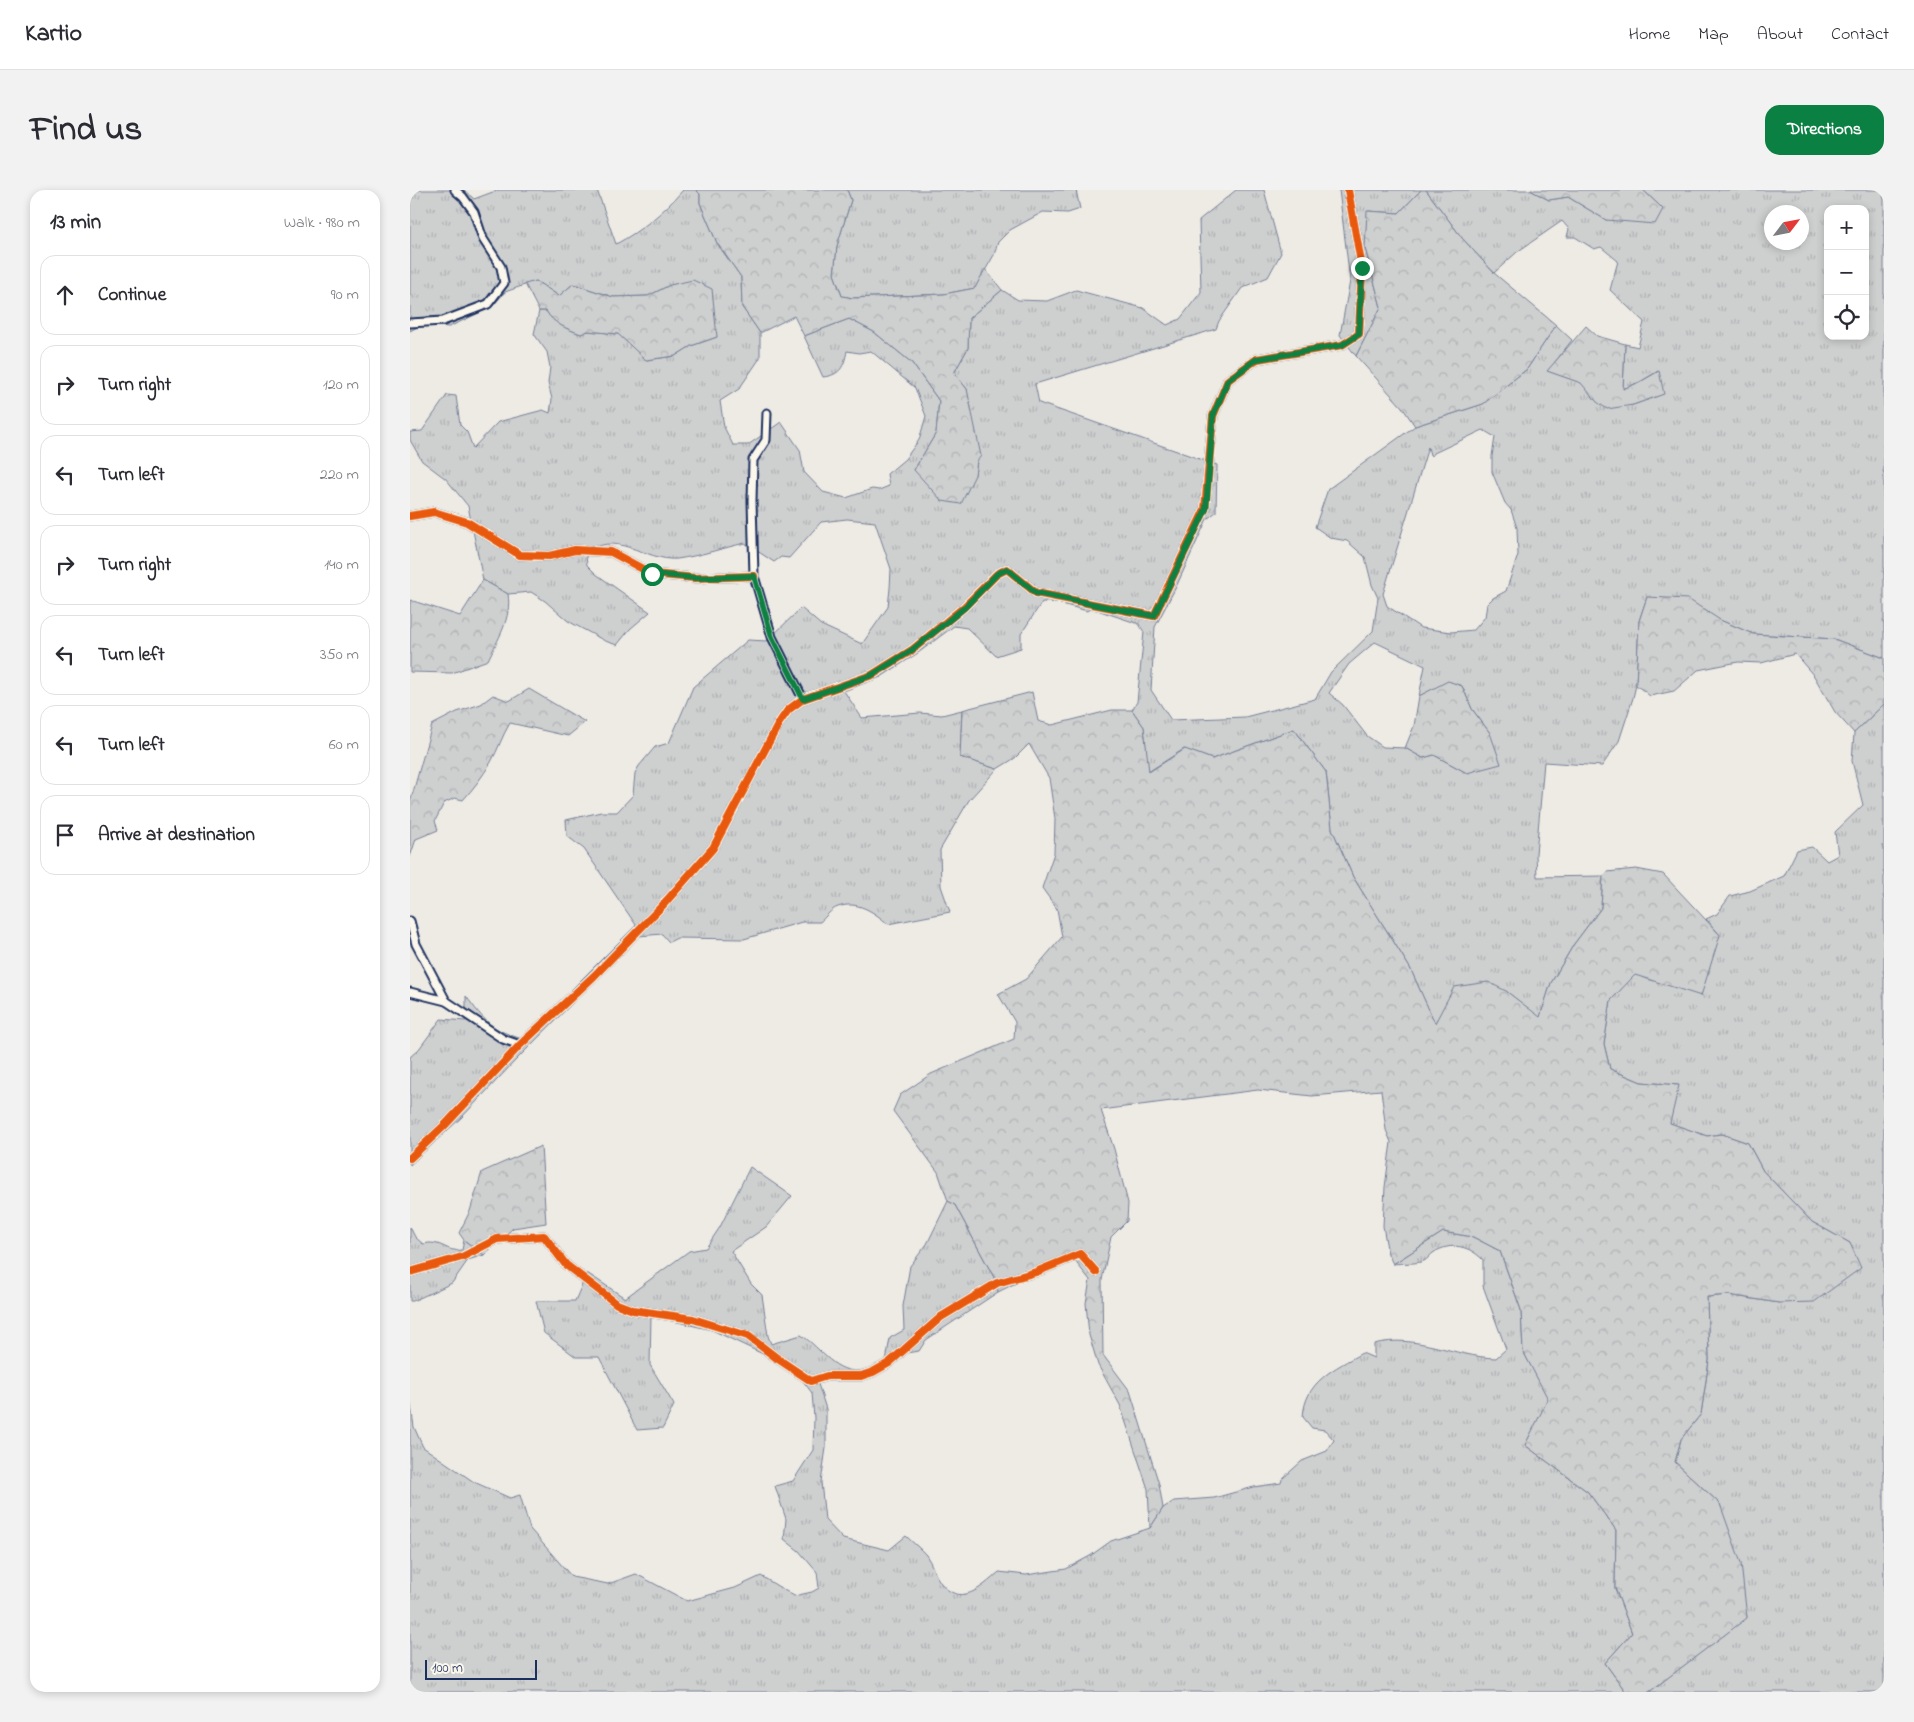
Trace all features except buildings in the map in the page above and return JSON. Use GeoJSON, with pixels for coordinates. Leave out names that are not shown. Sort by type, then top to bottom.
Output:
{"type":"FeatureCollection","features":[{"type":"Feature","properties":{"kind":"street"},"geometry":{"type":"LineString","coordinates":[[410,323],[442,321],[481,307],[488,304],[504,283],[502,268],[482,239],[474,212],[463,197],[454,190]]}},
{"type":"Feature","properties":{"kind":"street"},"geometry":{"type":"LineString","coordinates":[[410,1158],[520,1045],[594,976],[662,906],[713,848],[779,723],[788,710],[803,699],[872,675],[904,655],[964,608],[997,574],[1007,569],[1036,593],[1154,616],[1206,509],[1213,416],[1228,380],[1257,359],[1342,345],[1359,334],[1362,268],[1348,190]]}},
{"type":"Feature","properties":{"kind":"street"},"geometry":{"type":"LineString","coordinates":[[767,413],[766,440],[753,460],[754,576],[772,637],[803,699]]}},
{"type":"Feature","properties":{"kind":"street"},"geometry":{"type":"LineString","coordinates":[[410,516],[434,512],[467,522],[520,555],[549,556],[575,550],[611,552],[652,574],[695,578],[754,576]]}},
{"type":"Feature","properties":{"kind":"street"},"geometry":{"type":"LineString","coordinates":[[410,921],[416,944],[446,1001]]}},
{"type":"Feature","properties":{"kind":"street"},"geometry":{"type":"LineString","coordinates":[[410,992],[446,1001],[503,1039],[520,1045]]}},
{"type":"Feature","properties":{"kind":"street"},"geometry":{"type":"LineString","coordinates":[[410,1272],[462,1257],[497,1239],[544,1236],[566,1265],[617,1304],[633,1310],[693,1319],[748,1336],[811,1381],[827,1376],[861,1376],[873,1372],[889,1363],[941,1317],[997,1283],[1036,1272],[1080,1254],[1096,1272]]}},
{"type":"Feature","properties":{"kind":"green space"},"geometry":{"type":"Polygon","coordinates":[[[410,190],[464,190],[474,199],[498,190],[597,190],[616,244],[652,220],[683,190],[696,190],[700,194],[700,203],[717,243],[741,277],[742,307],[760,333],[760,358],[739,389],[720,401],[724,427],[733,445],[748,445],[781,422],[800,450],[804,472],[823,492],[846,498],[872,489],[879,490],[889,486],[887,474],[905,459],[919,440],[926,416],[915,388],[871,351],[859,353],[847,351],[841,369],[834,374],[823,377],[804,336],[849,319],[874,332],[912,363],[939,401],[936,433],[914,470],[975,475],[977,461],[967,389],[954,373],[968,348],[969,318],[1002,290],[1018,300],[1047,301],[1076,290],[1143,308],[1167,325],[1180,319],[1201,292],[1199,220],[1236,190],[1264,190],[1281,253],[1268,277],[1242,288],[1219,321],[1216,329],[1035,384],[1039,403],[1217,465],[1216,512],[1207,519],[1176,587],[1155,627],[1151,690],[1171,720],[1245,717],[1315,699],[1331,672],[1373,631],[1378,598],[1372,585],[1365,557],[1347,541],[1331,538],[1315,527],[1328,489],[1415,426],[1483,404],[1527,369],[1556,325],[1572,340],[1548,371],[1582,383],[1597,402],[1633,405],[1663,394],[1658,371],[1640,382],[1623,389],[1625,344],[1638,347],[1644,322],[1610,290],[1618,261],[1601,247],[1594,249],[1575,237],[1567,237],[1569,229],[1562,221],[1517,252],[1494,273],[1462,238],[1426,190],[1530,190],[1549,200],[1568,197],[1606,220],[1663,209],[1643,190],[1884,190],[1884,658],[1834,639],[1753,634],[1720,620],[1647,597],[1639,621],[1636,685],[1619,741],[1602,766],[1544,762],[1536,854],[1537,877],[1603,876],[1601,908],[1574,944],[1551,983],[1540,1018],[1506,991],[1435,1024],[1410,968],[1353,877],[1332,829],[1326,772],[1294,729],[1212,759],[1184,749],[1148,772],[1144,727],[1132,710],[1137,702],[1144,632],[1139,624],[1091,608],[1087,611],[1058,603],[1042,602],[1021,634],[1021,648],[996,656],[967,628],[954,626],[918,653],[881,677],[844,691],[862,718],[920,713],[942,715],[962,710],[960,757],[997,769],[969,800],[940,850],[941,886],[950,912],[888,924],[865,908],[845,905],[833,910],[820,922],[802,922],[744,939],[677,938],[669,942],[662,934],[639,936],[463,1116],[410,1165],[410,1057],[419,1049],[441,1019],[466,1021],[466,996],[490,1024],[503,1032],[522,1039],[636,925],[584,849],[567,836],[566,820],[601,812],[617,812],[633,795],[635,773],[639,766],[655,747],[669,743],[693,687],[748,640],[767,641],[801,608],[821,625],[862,644],[888,607],[891,569],[875,522],[847,519],[821,522],[789,558],[781,557],[774,562],[745,543],[677,559],[665,559],[629,547],[606,544],[596,548],[586,556],[587,565],[596,574],[650,612],[630,629],[617,645],[605,641],[568,621],[545,601],[531,592],[508,594],[483,580],[468,506],[446,479],[422,461],[410,440],[410,432],[422,431],[447,395],[456,396],[460,425],[467,432],[473,448],[498,422],[543,410],[550,413],[552,399],[548,383],[550,367],[547,352],[534,334],[539,311],[546,311],[557,323],[581,334],[588,331],[618,334],[647,360],[675,356],[691,346],[717,337],[670,285],[648,296],[613,297],[573,284],[559,296],[536,281],[505,292],[492,307],[449,327],[421,325],[410,331],[410,190]],[[1483,430],[1434,453],[1432,456],[1428,447],[1383,594],[1387,606],[1421,628],[1451,632],[1474,630],[1485,617],[1487,604],[1493,598],[1506,591],[1518,555],[1517,528],[1511,510],[1505,503],[1492,472],[1495,437],[1483,430]],[[1375,642],[1349,664],[1329,693],[1343,705],[1367,736],[1383,747],[1405,748],[1423,758],[1434,755],[1467,773],[1490,733],[1472,709],[1462,686],[1448,682],[1419,696],[1425,666],[1375,642]]]}},
{"type":"Feature","properties":{"kind":"green space"},"geometry":{"type":"Polygon","coordinates":[[[696,190],[847,190],[851,200],[837,246],[834,274],[842,296],[853,298],[944,294],[975,288],[985,269],[1002,290],[969,318],[968,348],[954,373],[967,389],[981,456],[977,461],[975,475],[961,504],[942,501],[914,470],[936,433],[939,401],[912,363],[874,332],[849,319],[804,336],[794,316],[760,333],[742,307],[741,277],[717,243],[700,203],[700,194],[696,190]]]}},
{"type":"Feature","properties":{"kind":"green space"},"geometry":{"type":"Polygon","coordinates":[[[847,190],[1076,190],[1080,209],[1068,213],[1043,212],[1010,230],[998,242],[994,255],[975,288],[944,294],[853,298],[842,296],[834,274],[837,246],[851,200],[847,190]]]}},
{"type":"Feature","properties":{"kind":"green space"},"geometry":{"type":"Polygon","coordinates":[[[1339,190],[1421,190],[1399,213],[1368,211],[1365,248],[1381,307],[1356,356],[1340,335],[1350,281],[1339,190]]]}},
{"type":"Feature","properties":{"kind":"green space"},"geometry":{"type":"Polygon","coordinates":[[[1421,190],[1426,190],[1462,238],[1494,273],[1556,325],[1527,369],[1483,404],[1415,426],[1402,407],[1356,356],[1381,307],[1365,248],[1367,211],[1399,213],[1421,190]]]}},
{"type":"Feature","properties":{"kind":"green space"},"geometry":{"type":"Polygon","coordinates":[[[1530,190],[1643,190],[1663,209],[1655,224],[1606,220],[1568,197],[1549,200],[1530,190]]]}},
{"type":"Feature","properties":{"kind":"green space"},"geometry":{"type":"Polygon","coordinates":[[[693,280],[712,289],[717,337],[691,346],[675,356],[646,360],[618,334],[588,331],[581,334],[561,326],[546,311],[539,311],[525,284],[536,281],[559,296],[573,284],[613,297],[648,296],[670,285],[693,280]]]}},
{"type":"Feature","properties":{"kind":"green space"},"geometry":{"type":"Polygon","coordinates":[[[1586,326],[1597,336],[1625,344],[1623,389],[1659,371],[1664,394],[1633,405],[1607,409],[1597,402],[1581,383],[1547,371],[1586,326]]]}},
{"type":"Feature","properties":{"kind":"green space"},"geometry":{"type":"Polygon","coordinates":[[[483,580],[508,594],[509,603],[506,620],[488,660],[452,673],[410,672],[410,600],[460,616],[483,580]]]}},
{"type":"Feature","properties":{"kind":"green space"},"geometry":{"type":"Polygon","coordinates":[[[1647,597],[1688,599],[1720,620],[1753,634],[1834,639],[1884,658],[1884,704],[1854,733],[1835,712],[1814,676],[1795,654],[1761,663],[1738,662],[1698,670],[1674,691],[1650,696],[1636,685],[1639,621],[1647,597]]]}},
{"type":"Feature","properties":{"kind":"green space"},"geometry":{"type":"Polygon","coordinates":[[[1448,681],[1462,686],[1472,709],[1490,733],[1501,764],[1467,773],[1434,755],[1423,758],[1405,748],[1414,726],[1419,696],[1448,681]]]}},
{"type":"Feature","properties":{"kind":"green space"},"geometry":{"type":"Polygon","coordinates":[[[529,689],[585,722],[568,736],[510,723],[496,753],[478,782],[463,800],[455,798],[444,803],[435,821],[438,830],[416,839],[410,857],[410,803],[432,725],[457,712],[481,704],[493,695],[509,701],[529,689]]]}},
{"type":"Feature","properties":{"kind":"green space"},"geometry":{"type":"Polygon","coordinates":[[[1032,692],[1038,721],[1052,725],[1112,710],[1132,710],[1144,727],[1149,772],[1185,749],[1212,759],[1294,729],[1326,772],[1332,829],[1353,877],[1410,968],[1435,1023],[1454,987],[1488,982],[1506,991],[1540,1017],[1551,983],[1574,944],[1601,908],[1603,876],[1607,872],[1636,869],[1663,874],[1720,935],[1701,996],[1635,975],[1611,1000],[1604,1044],[1610,1069],[1641,1082],[1679,1085],[1670,1123],[1707,1136],[1722,1134],[1748,1143],[1763,1171],[1812,1222],[1850,1243],[1861,1268],[1814,1302],[1779,1303],[1728,1295],[1707,1297],[1709,1360],[1701,1414],[1681,1439],[1675,1462],[1720,1504],[1741,1563],[1747,1618],[1649,1692],[1626,1692],[1605,1663],[1632,1633],[1615,1588],[1616,1530],[1588,1492],[1525,1445],[1548,1399],[1523,1351],[1521,1310],[1500,1251],[1473,1237],[1443,1232],[1393,1264],[1388,1254],[1383,1226],[1385,1187],[1391,1142],[1386,1130],[1381,1090],[1312,1096],[1258,1090],[1101,1110],[1114,1149],[1128,1203],[1127,1221],[1111,1237],[1102,1280],[1103,1355],[1130,1391],[1159,1484],[1163,1508],[1150,1528],[1148,1489],[1120,1405],[1098,1365],[1089,1335],[1086,1303],[1090,1280],[1074,1260],[998,1292],[997,1283],[955,1205],[948,1201],[938,1172],[893,1111],[900,1095],[931,1074],[1014,1039],[1015,1022],[998,994],[1026,979],[1062,937],[1057,909],[1042,888],[1054,853],[1055,819],[1049,778],[1029,744],[1015,758],[997,769],[960,757],[962,710],[1032,692]]]}},
{"type":"Feature","properties":{"kind":"green space"},"geometry":{"type":"Polygon","coordinates":[[[1884,704],[1884,1692],[1649,1692],[1747,1617],[1720,1504],[1675,1462],[1681,1439],[1701,1414],[1709,1360],[1707,1297],[1728,1295],[1779,1303],[1850,1243],[1812,1222],[1763,1171],[1748,1143],[1722,1134],[1707,1136],[1669,1123],[1678,1085],[1641,1082],[1610,1069],[1604,1044],[1611,1000],[1634,975],[1720,935],[1706,919],[1717,914],[1730,896],[1750,891],[1784,876],[1797,850],[1812,847],[1827,861],[1838,855],[1835,832],[1863,805],[1852,761],[1854,733],[1884,704]]]}},
{"type":"Feature","properties":{"kind":"green space"},"geometry":{"type":"Polygon","coordinates":[[[541,1146],[546,1223],[513,1228],[484,1255],[464,1240],[459,1233],[470,1211],[482,1172],[541,1146]]]}},
{"type":"Feature","properties":{"kind":"green space"},"geometry":{"type":"Polygon","coordinates":[[[750,1167],[792,1196],[766,1227],[731,1251],[751,1284],[762,1295],[768,1336],[771,1344],[801,1335],[837,1365],[854,1371],[872,1368],[886,1361],[890,1338],[904,1330],[903,1306],[910,1266],[927,1244],[948,1201],[955,1205],[997,1283],[998,1292],[926,1340],[919,1351],[906,1353],[886,1370],[867,1378],[830,1379],[818,1384],[826,1409],[826,1448],[821,1482],[825,1520],[843,1539],[889,1550],[906,1536],[926,1555],[940,1582],[955,1594],[970,1593],[978,1589],[999,1572],[1026,1575],[1066,1569],[1090,1556],[1111,1541],[1150,1528],[1163,1508],[1174,1501],[1214,1498],[1254,1487],[1281,1483],[1282,1479],[1302,1461],[1327,1451],[1334,1440],[1325,1430],[1312,1428],[1303,1417],[1309,1394],[1315,1385],[1332,1371],[1362,1353],[1374,1358],[1374,1344],[1405,1341],[1480,1357],[1496,1358],[1506,1349],[1483,1286],[1483,1260],[1478,1255],[1466,1248],[1453,1246],[1440,1249],[1424,1261],[1393,1264],[1443,1232],[1473,1237],[1500,1251],[1521,1310],[1523,1351],[1549,1399],[1525,1445],[1588,1492],[1616,1530],[1615,1588],[1632,1633],[1605,1663],[1626,1692],[410,1692],[410,1399],[414,1427],[423,1447],[474,1482],[510,1498],[520,1495],[530,1529],[572,1577],[608,1584],[636,1574],[687,1601],[735,1588],[761,1576],[794,1596],[812,1592],[819,1588],[817,1572],[799,1551],[784,1539],[786,1519],[775,1486],[793,1481],[813,1450],[814,1418],[812,1393],[806,1385],[798,1377],[767,1356],[712,1330],[651,1316],[650,1365],[674,1405],[663,1428],[637,1430],[599,1357],[576,1357],[544,1333],[536,1301],[575,1301],[587,1273],[625,1298],[689,1251],[706,1248],[720,1227],[750,1167]]]}},
{"type":"Feature","properties":{"kind":"green space"},"geometry":{"type":"Polygon","coordinates":[[[410,1227],[415,1237],[423,1244],[434,1243],[452,1250],[462,1250],[464,1240],[484,1255],[468,1260],[452,1283],[410,1301],[410,1227]]]}},
{"type":"Feature","properties":{"kind":"cycle path"},"geometry":{"type":"LineString","coordinates":[[410,1158],[445,1125],[520,1045],[594,976],[662,906],[713,848],[779,723],[788,710],[803,699],[872,675],[912,650],[964,607],[997,574],[1007,569],[1036,593],[1154,616],[1205,509],[1213,416],[1228,380],[1257,359],[1342,345],[1359,334],[1362,268],[1348,190]]}},
{"type":"Feature","properties":{"kind":"cycle path"},"geometry":{"type":"LineString","coordinates":[[410,516],[434,512],[467,522],[520,555],[549,556],[575,550],[611,552],[652,574],[695,578],[754,576]]}},
{"type":"Feature","properties":{"kind":"cycle path"},"geometry":{"type":"LineString","coordinates":[[410,1272],[462,1257],[497,1239],[544,1236],[566,1265],[617,1304],[633,1310],[693,1319],[748,1336],[811,1381],[827,1376],[861,1376],[873,1372],[889,1363],[941,1317],[997,1283],[1036,1272],[1080,1254],[1096,1272]]}},
{"type":"Feature","properties":{"kind":"route"},"geometry":{"type":"LineString","coordinates":[[652,574],[695,578],[754,576],[772,637],[803,699],[872,675],[912,650],[964,608],[997,574],[1007,569],[1036,593],[1154,616],[1206,509],[1213,416],[1228,380],[1257,359],[1342,345],[1359,334],[1362,268]]}}]}
